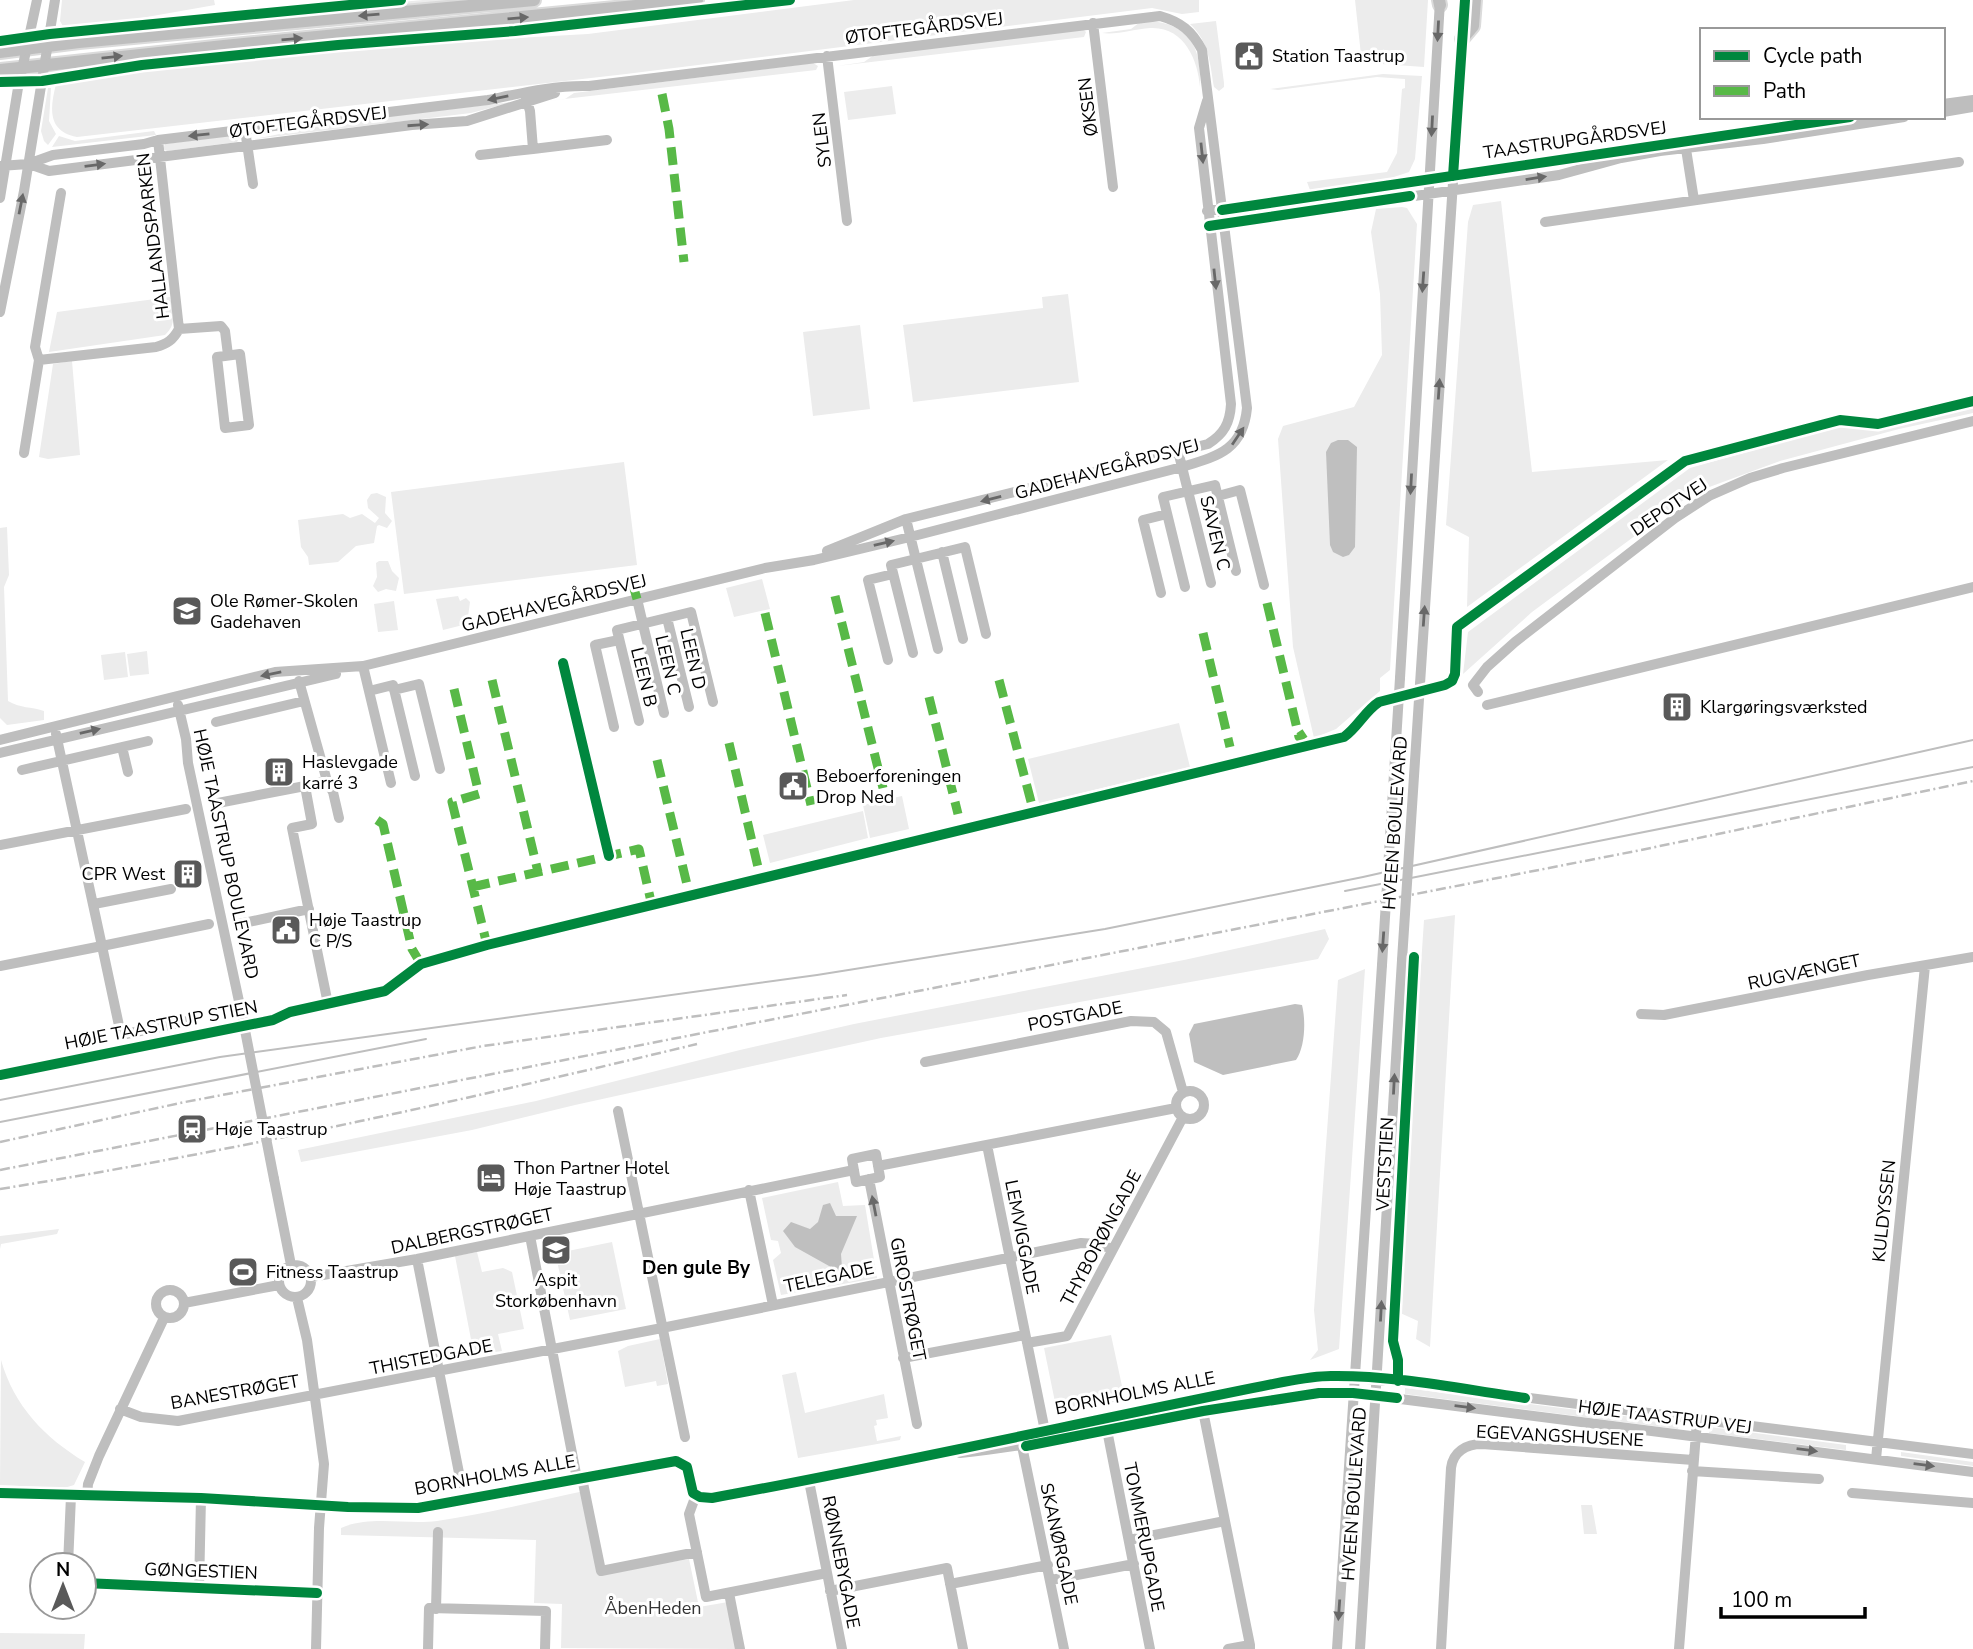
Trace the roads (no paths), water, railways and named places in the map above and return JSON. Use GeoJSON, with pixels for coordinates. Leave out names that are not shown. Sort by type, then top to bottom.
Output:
{"type":"FeatureCollection","features":[{"type":"Feature","properties":{"kind":"main road"},"geometry":{"type":"LineString","coordinates":[[0,52],[534,0]]}},
{"type":"Feature","properties":{"kind":"main road"},"geometry":{"type":"LineString","coordinates":[[0,71],[697,0]]}},
{"type":"Feature","properties":{"kind":"main road"},"geometry":{"type":"LineString","coordinates":[[1462,39],[1473,26],[1475,0]]}},
{"type":"Feature","properties":{"kind":"street"},"geometry":{"type":"LineString","coordinates":[[0,198],[3,166],[37,0]]}},
{"type":"Feature","properties":{"kind":"street"},"geometry":{"type":"LineString","coordinates":[[0,312],[55,0]]}},
{"type":"Feature","properties":{"kind":"street","name":"HVEEN BOULEVARD"},"geometry":{"type":"LineString","coordinates":[[1360,1649],[1465,0]]}},
{"type":"Feature","properties":{"kind":"street","name":"HVEEN BOULEVARD"},"geometry":{"type":"LineString","coordinates":[[1337,1649],[1440,2]]}},
{"type":"Feature","properties":{"kind":"street","name":"ØTOFTEGÅRDSVEJ"},"geometry":{"type":"LineString","coordinates":[[3,166],[28,164],[53,155],[158,140],[526,97],[589,86],[1152,16],[1181,23],[1194,35],[1202,50],[1222,209]]}},
{"type":"Feature","properties":{"kind":"street","name":"ØKSEN"},"geometry":{"type":"LineString","coordinates":[[1093,23],[1113,187]]}},
{"type":"Feature","properties":{"kind":"street","name":"SYLEN"},"geometry":{"type":"LineString","coordinates":[[827,56],[847,221]]}},
{"type":"Feature","properties":{"kind":"street","name":"ØTOFTEGÅRDSVEJ"},"geometry":{"type":"LineString","coordinates":[[1207,211],[1199,128],[1209,96]]}},
{"type":"Feature","properties":{"kind":"street"},"geometry":{"type":"LineString","coordinates":[[526,97],[533,149]]}},
{"type":"Feature","properties":{"kind":"street","name":"ØTOFTEGÅRDSVEJ"},"geometry":{"type":"LineString","coordinates":[[28,164],[49,171],[412,125],[467,121],[526,97]]}},
{"type":"Feature","properties":{"kind":"street"},"geometry":{"type":"LineString","coordinates":[[1945,104],[1973,100]]}},
{"type":"Feature","properties":{"kind":"street"},"geometry":{"type":"LineString","coordinates":[[1945,112],[1973,107]]}},
{"type":"Feature","properties":{"kind":"street","name":"TAASTRUPGÅRDSVEJ"},"geometry":{"type":"LineString","coordinates":[[1207,211],[1837,119]]}},
{"type":"Feature","properties":{"kind":"street","name":"TAASTRUPGÅRDSVEJ"},"geometry":{"type":"LineString","coordinates":[[1209,226],[1559,175],[1620,158],[1890,119]]}},
{"type":"Feature","properties":{"kind":"street"},"geometry":{"type":"LineString","coordinates":[[245,130],[253,184]]}},
{"type":"Feature","properties":{"kind":"street","name":"HALLANDSPARKEN"},"geometry":{"type":"LineString","coordinates":[[39,360],[156,347],[167,344],[179,329],[158,140]]}},
{"type":"Feature","properties":{"kind":"street"},"geometry":{"type":"LineString","coordinates":[[480,155],[607,140]]}},
{"type":"Feature","properties":{"kind":"street","name":"TAASTRUPGÅRDSVEJ"},"geometry":{"type":"LineString","coordinates":[[1686,149],[1694,200]]}},
{"type":"Feature","properties":{"kind":"street"},"geometry":{"type":"LineString","coordinates":[[1545,222],[1959,162]]}},
{"type":"Feature","properties":{"kind":"street"},"geometry":{"type":"LineString","coordinates":[[24,453],[39,360],[35,347],[61,193]]}},
{"type":"Feature","properties":{"kind":"street","name":"GADEHAVEGÅRDSVEJ"},"geometry":{"type":"LineString","coordinates":[[793,562],[814,560],[910,537],[1182,467],[1212,458],[1229,449],[1240,437],[1247,408],[1222,209]]}},
{"type":"Feature","properties":{"kind":"street","name":"GADEHAVEGÅRDSVEJ"},"geometry":{"type":"LineString","coordinates":[[0,753],[299,681],[348,672],[363,666],[793,562],[845,545],[906,519],[1208,444],[1217,439],[1228,424],[1230,415],[1207,211]]}},
{"type":"Feature","properties":{"kind":"street"},"geometry":{"type":"LineString","coordinates":[[0,272],[3,297]]}},
{"type":"Feature","properties":{"kind":"street","name":"HALLANDSPARKEN"},"geometry":{"type":"LineString","coordinates":[[179,329],[221,326],[225,331],[228,355]]}},
{"type":"Feature","properties":{"kind":"street","name":"HALLANDSPARKEN"},"geometry":{"type":"LineString","coordinates":[[240,354],[249,425],[225,428],[217,357],[228,355],[240,354]]}},
{"type":"Feature","properties":{"kind":"street","name":"DEPOTVEJ"},"geometry":{"type":"LineString","coordinates":[[1478,692],[1473,685],[1487,667],[1515,642],[1675,518],[1709,496],[1750,478],[1783,468],[1973,421]]}},
{"type":"Feature","properties":{"kind":"street","name":"SAVEN C"},"geometry":{"type":"LineString","coordinates":[[1178,451],[1212,583]]}},
{"type":"Feature","properties":{"kind":"street"},"geometry":{"type":"LineString","coordinates":[[1185,587],[1163,498],[1215,485],[1236,570]]}},
{"type":"Feature","properties":{"kind":"street"},"geometry":{"type":"LineString","coordinates":[[1218,496],[1240,490],[1264,585]]}},
{"type":"Feature","properties":{"kind":"street"},"geometry":{"type":"LineString","coordinates":[[1161,593],[1143,520],[1167,514]]}},
{"type":"Feature","properties":{"kind":"street"},"geometry":{"type":"LineString","coordinates":[[906,519],[938,649]]}},
{"type":"Feature","properties":{"kind":"street"},"geometry":{"type":"LineString","coordinates":[[912,653],[891,565],[965,547],[986,634]]}},
{"type":"Feature","properties":{"kind":"street"},"geometry":{"type":"LineString","coordinates":[[942,552],[963,639]]}},
{"type":"Feature","properties":{"kind":"street"},"geometry":{"type":"LineString","coordinates":[[888,660],[868,580],[893,574]]}},
{"type":"Feature","properties":{"kind":"street"},"geometry":{"type":"LineString","coordinates":[[1488,705],[1973,587]]}},
{"type":"Feature","properties":{"kind":"street","name":"LEEN C"},"geometry":{"type":"LineString","coordinates":[[637,599],[664,713]]}},
{"type":"Feature","properties":{"kind":"street","name":"LEEN D"},"geometry":{"type":"LineString","coordinates":[[642,624],[691,612],[713,702]]}},
{"type":"Feature","properties":{"kind":"street","name":"LEEN D"},"geometry":{"type":"LineString","coordinates":[[667,618],[689,707]]}},
{"type":"Feature","properties":{"kind":"street","name":"LEEN B"},"geometry":{"type":"LineString","coordinates":[[639,721],[617,630],[642,624]]}},
{"type":"Feature","properties":{"kind":"street","name":"LEEN B"},"geometry":{"type":"LineString","coordinates":[[614,727],[595,645],[619,640]]}},
{"type":"Feature","properties":{"kind":"street"},"geometry":{"type":"LineString","coordinates":[[363,666],[391,783]]}},
{"type":"Feature","properties":{"kind":"street","name":"GADEHAVEGÅRDSVEJ"},"geometry":{"type":"LineString","coordinates":[[0,740],[275,672],[363,666]]}},
{"type":"Feature","properties":{"kind":"street"},"geometry":{"type":"LineString","coordinates":[[299,681],[339,818]]}},
{"type":"Feature","properties":{"kind":"street"},"geometry":{"type":"LineString","coordinates":[[394,690],[419,684],[440,769]]}},
{"type":"Feature","properties":{"kind":"street"},"geometry":{"type":"LineString","coordinates":[[369,691],[393,685],[415,776]]}},
{"type":"Feature","properties":{"kind":"street","name":"HØJE TAASTRUP BOULEVARD"},"geometry":{"type":"LineString","coordinates":[[176,697],[291,1265]]}},
{"type":"Feature","properties":{"kind":"street"},"geometry":{"type":"LineString","coordinates":[[216,722],[304,701]]}},
{"type":"Feature","properties":{"kind":"street"},"geometry":{"type":"LineString","coordinates":[[55,726],[121,1035],[188,1021]]}},
{"type":"Feature","properties":{"kind":"street"},"geometry":{"type":"LineString","coordinates":[[22,770],[148,741]]}},
{"type":"Feature","properties":{"kind":"street"},"geometry":{"type":"LineString","coordinates":[[122,747],[128,772]]}},
{"type":"Feature","properties":{"kind":"street"},"geometry":{"type":"LineString","coordinates":[[218,803],[327,781]]}},
{"type":"Feature","properties":{"kind":"street"},"geometry":{"type":"LineString","coordinates":[[305,786],[312,824],[292,828],[328,1004]]}},
{"type":"Feature","properties":{"kind":"street"},"geometry":{"type":"LineString","coordinates":[[0,845],[186,809]]}},
{"type":"Feature","properties":{"kind":"street"},"geometry":{"type":"LineString","coordinates":[[94,904],[171,889]]}},
{"type":"Feature","properties":{"kind":"street"},"geometry":{"type":"LineString","coordinates":[[239,924],[309,909]]}},
{"type":"Feature","properties":{"kind":"street"},"geometry":{"type":"LineString","coordinates":[[0,966],[209,924]]}},
{"type":"Feature","properties":{"kind":"street","name":"RUGVÆNGET"},"geometry":{"type":"LineString","coordinates":[[1641,1014],[1664,1015],[1973,957]]}},
{"type":"Feature","properties":{"kind":"street","name":"KULDYSSEN"},"geometry":{"type":"LineString","coordinates":[[1876,1459],[1925,966]]}},
{"type":"Feature","properties":{"kind":"street","name":"POSTGADE"},"geometry":{"type":"LineString","coordinates":[[925,1062],[1131,1021],[1154,1022],[1166,1032],[1183,1092]]}},
{"type":"Feature","properties":{"kind":"street"},"geometry":{"type":"LineString","coordinates":[[1183,1092],[1196,1092],[1204,1104],[1202,1112],[1191,1119],[1183,1118],[1175,1108],[1177,1099],[1183,1092]]}},
{"type":"Feature","properties":{"kind":"street"},"geometry":{"type":"LineString","coordinates":[[878,1166],[1175,1108]]}},
{"type":"Feature","properties":{"kind":"street"},"geometry":{"type":"LineString","coordinates":[[618,1111],[685,1437]]}},
{"type":"Feature","properties":{"kind":"street","name":"THYBORØNGADE"},"geometry":{"type":"LineString","coordinates":[[1026,1339],[1067,1336],[1183,1118]]}},
{"type":"Feature","properties":{"kind":"street","name":"LEMVIGGADE"},"geometry":{"type":"LineString","coordinates":[[987,1145],[1047,1441]]}},
{"type":"Feature","properties":{"kind":"street"},"geometry":{"type":"LineString","coordinates":[[876,1154],[878,1166],[880,1177],[856,1182],[852,1158],[876,1154]]}},
{"type":"Feature","properties":{"kind":"street","name":"DALBERGSTRØGET"},"geometry":{"type":"LineString","coordinates":[[311,1277],[418,1259],[854,1170]]}},
{"type":"Feature","properties":{"kind":"street","name":"GIROSTRØGET"},"geometry":{"type":"LineString","coordinates":[[869,1179],[917,1424]]}},
{"type":"Feature","properties":{"kind":"street"},"geometry":{"type":"LineString","coordinates":[[749,1190],[773,1305]]}},
{"type":"Feature","properties":{"kind":"street"},"geometry":{"type":"LineString","coordinates":[[530,1236],[601,1571],[697,1552]]}},
{"type":"Feature","properties":{"kind":"street","name":"TELEGADE"},"geometry":{"type":"LineString","coordinates":[[552,1349],[1082,1242],[1113,1249]]}},
{"type":"Feature","properties":{"kind":"street"},"geometry":{"type":"LineString","coordinates":[[418,1259],[461,1483]]}},
{"type":"Feature","properties":{"kind":"street"},"geometry":{"type":"LineString","coordinates":[[291,1265],[305,1269],[311,1277],[310,1288],[297,1298],[286,1295],[279,1285],[282,1270],[291,1265]]}},
{"type":"Feature","properties":{"kind":"street"},"geometry":{"type":"LineString","coordinates":[[184,1303],[279,1285]]}},
{"type":"Feature","properties":{"kind":"street"},"geometry":{"type":"LineString","coordinates":[[170,1290],[177,1292],[184,1303],[180,1314],[173,1318],[164,1318],[155,1305],[162,1292],[170,1290]]}},
{"type":"Feature","properties":{"kind":"street"},"geometry":{"type":"LineString","coordinates":[[297,1298],[315,1394],[324,1464],[316,1649]]}},
{"type":"Feature","properties":{"kind":"street"},"geometry":{"type":"LineString","coordinates":[[87,1496],[95,1465],[164,1318]]}},
{"type":"Feature","properties":{"kind":"street"},"geometry":{"type":"LineString","coordinates":[[903,1358],[1026,1339]]}},
{"type":"Feature","properties":{"kind":"street","name":"THISTEDGADE"},"geometry":{"type":"LineString","coordinates":[[315,1394],[552,1349]]}},
{"type":"Feature","properties":{"kind":"street","name":"BORNHOLMS ALLE"},"geometry":{"type":"LineString","coordinates":[[0,1493],[201,1498],[321,1506],[418,1508],[676,1461],[687,1467],[692,1490],[696,1495],[712,1498],[809,1481],[1283,1382],[1318,1377],[1354,1377]]}},
{"type":"Feature","properties":{"kind":"street","name":"HØJE TAASTRUP VEJ"},"geometry":{"type":"LineString","coordinates":[[1354,1377],[1973,1454]]}},
{"type":"Feature","properties":{"kind":"street","name":"BORNHOLMS ALLE"},"geometry":{"type":"LineString","coordinates":[[925,1457],[1022,1446],[1319,1393],[1353,1393]]}},
{"type":"Feature","properties":{"kind":"street","name":"HØJE TAASTRUP VEJ"},"geometry":{"type":"LineString","coordinates":[[1353,1393],[1973,1472]]}},
{"type":"Feature","properties":{"kind":"street","name":"BANESTRØGET"},"geometry":{"type":"LineString","coordinates":[[120,1409],[141,1417],[178,1421],[315,1394]]}},
{"type":"Feature","properties":{"kind":"street"},"geometry":{"type":"LineString","coordinates":[[1203,1412],[1250,1647],[1228,1649]]}},
{"type":"Feature","properties":{"kind":"street"},"geometry":{"type":"LineString","coordinates":[[1680,1649],[1697,1421]]}},
{"type":"Feature","properties":{"kind":"street","name":"TOMMERUPGADE"},"geometry":{"type":"LineString","coordinates":[[1107,1430],[1150,1649]]}},
{"type":"Feature","properties":{"kind":"street","name":"EGEVANGSHUSENE"},"geometry":{"type":"LineString","coordinates":[[1441,1649],[1451,1468],[1452,1461],[1461,1450],[1482,1444],[1693,1460]]}},
{"type":"Feature","properties":{"kind":"street","name":"SKANØRGADE"},"geometry":{"type":"LineString","coordinates":[[1022,1446],[1064,1649]]}},
{"type":"Feature","properties":{"kind":"street"},"geometry":{"type":"LineString","coordinates":[[1692,1471],[1819,1479]]}},
{"type":"Feature","properties":{"kind":"street","name":"RØNNEBYGADE"},"geometry":{"type":"LineString","coordinates":[[809,1481],[842,1649]]}},
{"type":"Feature","properties":{"kind":"street"},"geometry":{"type":"LineString","coordinates":[[1852,1493],[1973,1503]]}},
{"type":"Feature","properties":{"kind":"street"},"geometry":{"type":"LineString","coordinates":[[696,1495],[690,1514],[706,1597],[827,1573]]}},
{"type":"Feature","properties":{"kind":"street"},"geometry":{"type":"LineString","coordinates":[[69,1551],[71,1496]]}},
{"type":"Feature","properties":{"kind":"street"},"geometry":{"type":"LineString","coordinates":[[199,1588],[201,1498]]}},
{"type":"Feature","properties":{"kind":"street"},"geometry":{"type":"LineString","coordinates":[[1129,1540],[1225,1521]]}},
{"type":"Feature","properties":{"kind":"street"},"geometry":{"type":"LineString","coordinates":[[436,1609],[438,1532]]}},
{"type":"Feature","properties":{"kind":"street"},"geometry":{"type":"LineString","coordinates":[[1051,1580],[1134,1564]]}},
{"type":"Feature","properties":{"kind":"street"},"geometry":{"type":"LineString","coordinates":[[950,1584],[1048,1565]]}},
{"type":"Feature","properties":{"kind":"street"},"geometry":{"type":"LineString","coordinates":[[830,1591],[947,1568],[963,1649]]}},
{"type":"Feature","properties":{"kind":"street"},"geometry":{"type":"LineString","coordinates":[[729,1592],[740,1649]]}},
{"type":"Feature","properties":{"kind":"street"},"geometry":{"type":"LineString","coordinates":[[428,1649],[429,1608],[546,1611],[545,1649]]}},
{"type":"Feature","properties":{"kind":"tram line"},"geometry":{"type":"LineString","coordinates":[[0,1100],[220,1057],[817,975],[1105,929],[1363,877],[1973,740]]}},
{"type":"Feature","properties":{"kind":"tram line"},"geometry":{"type":"LineString","coordinates":[[1345,891],[1973,767]]}},
{"type":"Feature","properties":{"kind":"tram line"},"geometry":{"type":"LineString","coordinates":[[0,1122],[426,1039]]}},
{"type":"Feature","properties":{"kind":"railway"},"geometry":{"type":"LineString","coordinates":[[0,1170],[1636,851],[1973,781]]}},
{"type":"Feature","properties":{"kind":"railway"},"geometry":{"type":"LineString","coordinates":[[0,1142],[185,1102],[483,1046],[847,995]]}},
{"type":"Feature","properties":{"kind":"railway"},"geometry":{"type":"LineString","coordinates":[[0,1189],[176,1158],[350,1123],[697,1044]]}},
{"type":"Feature","properties":{"kind":"place","name":"Station Taastrup"},"geometry":{"type":"Point","coordinates":[1249,56]}},
{"type":"Feature","properties":{"kind":"place","name":"Ole Rømer-Skolen Gadehaven"},"geometry":{"type":"Point","coordinates":[187,611]}},
{"type":"Feature","properties":{"kind":"place","name":"Klargøringsværksted"},"geometry":{"type":"Point","coordinates":[1677,707]}},
{"type":"Feature","properties":{"kind":"place","name":"Haslevgade karré 3"},"geometry":{"type":"Point","coordinates":[279,772]}},
{"type":"Feature","properties":{"kind":"place","name":"Beboerforeningen Drop Ned"},"geometry":{"type":"Point","coordinates":[793,786]}},
{"type":"Feature","properties":{"kind":"place","name":"CPR West"},"geometry":{"type":"Point","coordinates":[188,874]}},
{"type":"Feature","properties":{"kind":"place","name":"Høje Taastrup C P/S"},"geometry":{"type":"Point","coordinates":[286,930]}},
{"type":"Feature","properties":{"kind":"place","name":"Høje Taastrup"},"geometry":{"type":"Point","coordinates":[192,1129]}},
{"type":"Feature","properties":{"kind":"place","name":"Thon Partner Hotel Høje Taastrup"},"geometry":{"type":"Point","coordinates":[491,1178]}},
{"type":"Feature","properties":{"kind":"place","name":"Aspit Storkøbenhavn"},"geometry":{"type":"Point","coordinates":[556,1250]}},
{"type":"Feature","properties":{"kind":"place","name":"Fitness Taastrup"},"geometry":{"type":"Point","coordinates":[243,1272]}},
{"type":"Feature","properties":{"kind":"district","name":"Den gule By"},"geometry":{"type":"Point","coordinates":[696,1268]}},
{"type":"Feature","properties":{"kind":"park label","name":"ÅbenHeden"},"geometry":{"type":"Point","coordinates":[653,1608]}}]}
